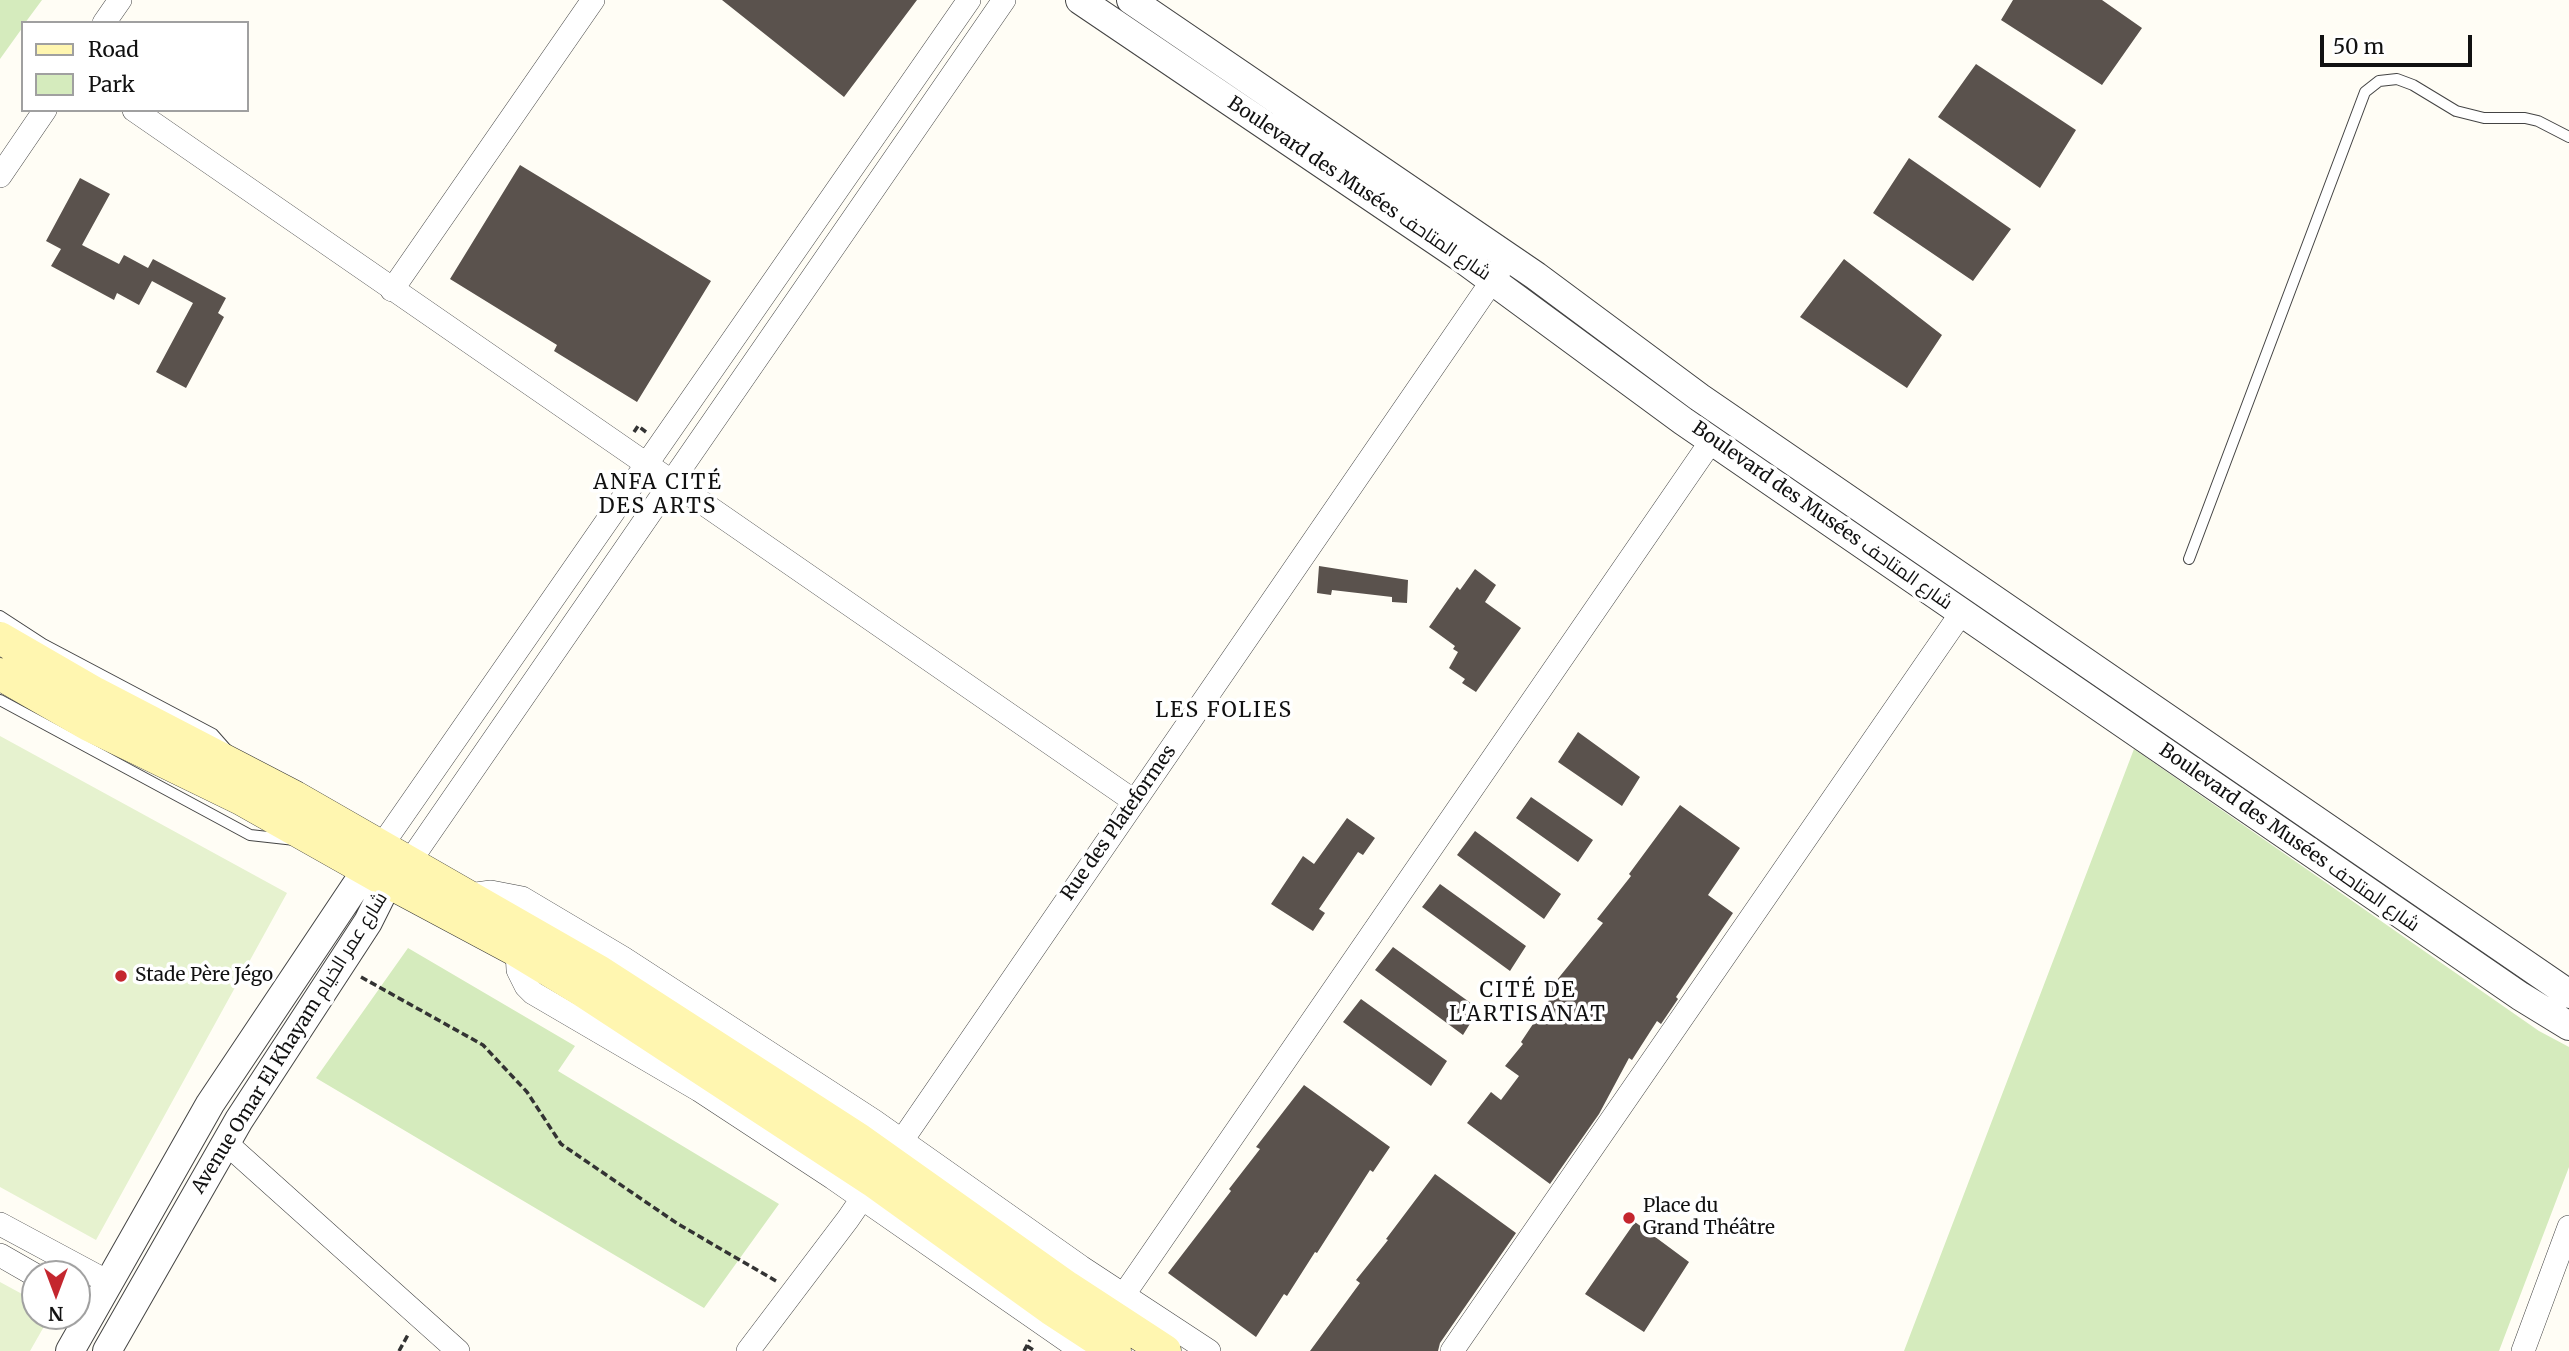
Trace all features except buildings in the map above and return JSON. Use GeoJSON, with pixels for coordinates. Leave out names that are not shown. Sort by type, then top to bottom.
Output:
{"type":"FeatureCollection","features":[{"type":"Feature","properties":{"kind":"main road"},"geometry":{"type":"LineString","coordinates":[[0,638],[65,677],[239,768],[517,951],[677,1051],[881,1170]]}},
{"type":"Feature","properties":{"kind":"main road"},"geometry":{"type":"LineString","coordinates":[[0,674],[89,725],[241,799],[313,839],[470,895],[600,972],[881,1170],[1051,1309],[1102,1333],[1165,1351]]}},
{"type":"Feature","properties":{"kind":"street"},"geometry":{"type":"LineString","coordinates":[[105,21],[120,0]]}},
{"type":"Feature","properties":{"kind":"street"},"geometry":{"type":"LineString","coordinates":[[392,289],[593,0]]}},
{"type":"Feature","properties":{"kind":"street"},"geometry":{"type":"LineString","coordinates":[[386,864],[646,466],[970,0]]}},
{"type":"Feature","properties":{"kind":"street"},"geometry":{"type":"LineString","coordinates":[[386,864],[671,483],[1003,0]]}},
{"type":"Feature","properties":{"kind":"street","name":"Boulevard des Musées شارع المتاحف"},"geometry":{"type":"LineString","coordinates":[[1080,0],[1493,280],[1712,440],[2520,996],[2569,1026]]}},
{"type":"Feature","properties":{"kind":"street","name":"Boulevard des Musées شارع المتاحف"},"geometry":{"type":"LineString","coordinates":[[1131,0],[1508,257],[1699,397],[2569,994]]}},
{"type":"Feature","properties":{"kind":"street"},"geometry":{"type":"LineString","coordinates":[[0,176],[44,112]]}},
{"type":"Feature","properties":{"kind":"street"},"geometry":{"type":"LineString","coordinates":[[137,112],[1134,801]]}},
{"type":"Feature","properties":{"kind":"street","name":"Rue des Plateformes"},"geometry":{"type":"LineString","coordinates":[[748,1351],[881,1170],[1508,257]]}},
{"type":"Feature","properties":{"kind":"street"},"geometry":{"type":"LineString","coordinates":[[1102,1333],[1712,440]]}},
{"type":"Feature","properties":{"kind":"street"},"geometry":{"type":"LineString","coordinates":[[1452,1351],[1962,612]]}},
{"type":"Feature","properties":{"kind":"street","name":"Avenue Omar El Khayam شارع عمر الخيام"},"geometry":{"type":"LineString","coordinates":[[107,1351],[226,1143],[368,922],[386,864]]}},
{"type":"Feature","properties":{"kind":"street","name":"Avenue Omar El Khayam شارع عمر الخيام"},"geometry":{"type":"LineString","coordinates":[[91,1298],[108,1282],[211,1104],[386,864]]}},
{"type":"Feature","properties":{"kind":"street"},"geometry":{"type":"LineString","coordinates":[[226,1143],[458,1351]]}},
{"type":"Feature","properties":{"kind":"street"},"geometry":{"type":"LineString","coordinates":[[881,1170],[1081,1267],[1102,1333]]}},
{"type":"Feature","properties":{"kind":"street"},"geometry":{"type":"LineString","coordinates":[[0,1224],[108,1282]]}},
{"type":"Feature","properties":{"kind":"street"},"geometry":{"type":"LineString","coordinates":[[2523,1351],[2569,1227]]}},
{"type":"Feature","properties":{"kind":"street"},"geometry":{"type":"LineString","coordinates":[[0,1255],[21,1267]]}},
{"type":"Feature","properties":{"kind":"street","name":"Avenue Omar El Khayam شارع عمر الخيام"},"geometry":{"type":"LineString","coordinates":[[70,1351],[77,1330]]}},
{"type":"Feature","properties":{"kind":"street"},"geometry":{"type":"LineString","coordinates":[[1102,1333],[1209,1351]]}},
{"type":"Feature","properties":{"kind":"lane"},"geometry":{"type":"LineString","coordinates":[[2189,559],[2365,92],[2379,81],[2397,79],[2413,85],[2456,111],[2484,118],[2525,118],[2538,121],[2569,137]]}},
{"type":"Feature","properties":{"kind":"lane"},"geometry":{"type":"LineString","coordinates":[[0,616],[43,644],[213,734],[224,744],[239,768]]}},
{"type":"Feature","properties":{"kind":"lane"},"geometry":{"type":"LineString","coordinates":[[0,700],[250,835],[281,840],[313,839]]}},
{"type":"Feature","properties":{"kind":"path"},"geometry":{"type":"LineString","coordinates":[[341,966],[483,1045],[527,1093],[561,1144],[678,1224],[793,1291]]}},
{"type":"Feature","properties":{"kind":"path"},"geometry":{"type":"LineString","coordinates":[[1027,1346],[1035,1351]]}},
{"type":"Feature","properties":{"kind":"green space"},"geometry":{"type":"Polygon","coordinates":[[[0,0],[42,0],[26,21],[21,21],[21,30],[0,59],[0,0]]]}},
{"type":"Feature","properties":{"kind":"green space","name":"Stade Père Jégo"},"geometry":{"type":"Polygon","coordinates":[[[0,736],[287,893],[96,1240],[0,1187],[0,736]]]}},
{"type":"Feature","properties":{"kind":"green space"},"geometry":{"type":"Polygon","coordinates":[[[2134,749],[2539,1031],[2569,1047],[2569,1167],[2499,1351],[1904,1351],[2134,749]]]}},
{"type":"Feature","properties":{"kind":"green space"},"geometry":{"type":"Polygon","coordinates":[[[408,948],[575,1046],[558,1071],[779,1204],[704,1308],[316,1078],[408,948]]]}},
{"type":"Feature","properties":{"kind":"green space"},"geometry":{"type":"Polygon","coordinates":[[[0,1282],[21,1293],[21,1330],[42,1330],[30,1351],[0,1351],[0,1282]]]}},
{"type":"Feature","properties":{"kind":"place","name":"Stade Père Jégo"},"geometry":{"type":"Point","coordinates":[121,976]}},
{"type":"Feature","properties":{"kind":"place","name":"Place du Grand Théâtre"},"geometry":{"type":"Point","coordinates":[1629,1218]}},
{"type":"Feature","properties":{"kind":"district","name":"ANFA CITÉ DES ARTS"},"geometry":{"type":"Point","coordinates":[658,495]}},
{"type":"Feature","properties":{"kind":"district","name":"LES FOLIES"},"geometry":{"type":"Point","coordinates":[1224,711]}},
{"type":"Feature","properties":{"kind":"district","name":"CITÉ DE L'ARTISANAT"},"geometry":{"type":"Point","coordinates":[1528,1003]}}]}
